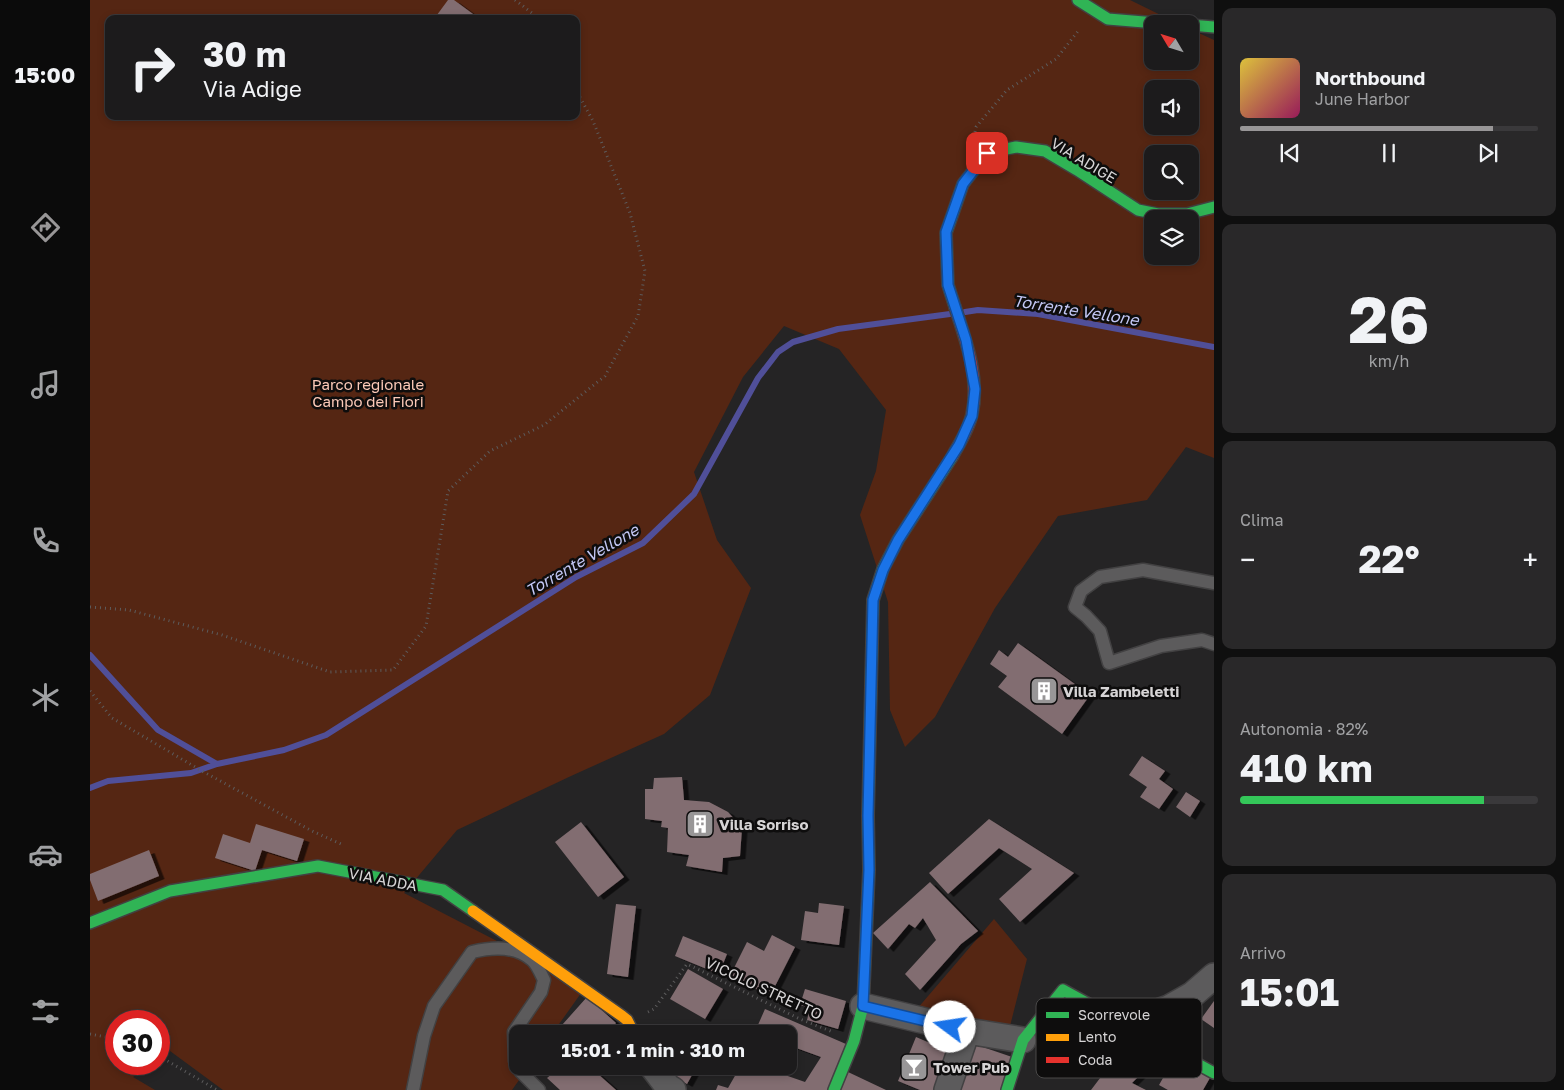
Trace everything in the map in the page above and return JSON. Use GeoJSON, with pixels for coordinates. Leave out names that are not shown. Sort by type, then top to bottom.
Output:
{"type":"FeatureCollection","features":[{"type":"Feature","properties":{"kind":"street"},"geometry":{"type":"LineString","coordinates":[[1078,0],[1108,19],[1144,22]]}},
{"type":"Feature","properties":{"kind":"street"},"geometry":{"type":"LineString","coordinates":[[1199,26],[1214,27]]}},
{"type":"Feature","properties":{"kind":"street","name":"VIA ADIGE"},"geometry":{"type":"LineString","coordinates":[[834,1090],[854,1041],[863,1006],[869,870],[868,806],[873,600],[883,570],[898,540],[959,445],[972,416],[975,389],[966,340],[948,285],[946,232],[963,184],[987,153],[1016,147],[1045,151],[1138,210],[1158,214],[1186,214],[1214,207]]}},
{"type":"Feature","properties":{"kind":"street","name":"VIA ADDA"},"geometry":{"type":"LineString","coordinates":[[90,923],[170,891],[318,866],[443,890],[518,940],[626,1020],[629,1025]]}},
{"type":"Feature","properties":{"kind":"street"},"geometry":{"type":"LineString","coordinates":[[1187,998],[1214,976]]}},
{"type":"Feature","properties":{"kind":"street"},"geometry":{"type":"LineString","coordinates":[[1057,998],[1064,990],[1078,998]]}},
{"type":"Feature","properties":{"kind":"street"},"geometry":{"type":"LineString","coordinates":[[863,1006],[967,1031],[1023,1040]]}},
{"type":"Feature","properties":{"kind":"street"},"geometry":{"type":"LineString","coordinates":[[1007,1090],[1023,1040],[1036,1024]]}},
{"type":"Feature","properties":{"kind":"street"},"geometry":{"type":"LineString","coordinates":[[947,1090],[967,1031]]}},
{"type":"Feature","properties":{"kind":"street"},"geometry":{"type":"LineString","coordinates":[[1202,1066],[1214,1073]]}},
{"type":"Feature","properties":{"kind":"street"},"geometry":{"type":"LineString","coordinates":[[659,1075],[668,1087],[673,1090]]}},
{"type":"Feature","properties":{"kind":"lane"},"geometry":{"type":"LineString","coordinates":[[1214,584],[1143,570],[1100,576],[1081,591],[1075,607],[1100,631],[1109,663],[1161,646],[1202,640],[1214,644]]}},
{"type":"Feature","properties":{"kind":"lane"},"geometry":{"type":"LineString","coordinates":[[413,1090],[424,1036],[434,1006],[472,952],[489,948],[512,949],[533,960],[544,980],[541,992],[514,1032],[515,1061],[521,1072],[539,1090]]}},
{"type":"Feature","properties":{"kind":"path"},"geometry":{"type":"LineString","coordinates":[[515,0],[535,15]]}},
{"type":"Feature","properties":{"kind":"path"},"geometry":{"type":"LineString","coordinates":[[974,137],[976,127],[1007,90],[1056,59],[1095,10]]}},
{"type":"Feature","properties":{"kind":"path"},"geometry":{"type":"LineString","coordinates":[[90,606],[129,610],[222,635],[330,672],[393,670],[426,626],[448,491],[490,451],[544,425],[605,376],[638,316],[645,270],[630,213],[593,121],[580,97]]}},
{"type":"Feature","properties":{"kind":"path"},"geometry":{"type":"LineString","coordinates":[[90,691],[112,718],[244,794],[312,831],[347,847]]}},
{"type":"Feature","properties":{"kind":"path","name":"VICOLO STRETTO"},"geometry":{"type":"LineString","coordinates":[[626,1020],[654,1009],[687,964],[800,1018],[854,1041]]}},
{"type":"Feature","properties":{"kind":"path"},"geometry":{"type":"LineString","coordinates":[[90,1034],[105,1037]]}},
{"type":"Feature","properties":{"kind":"path"},"geometry":{"type":"LineString","coordinates":[[170,1062],[217,1090]]}},
{"type":"Feature","properties":{"kind":"green space","name":"Parco regionale Campo dei Fiori"},"geometry":{"type":"Polygon","coordinates":[[[90,0],[1130,0],[1161,15],[1144,15],[1144,70],[1199,70],[1199,33],[1214,40],[1214,458],[1186,447],[1147,500],[1058,516],[995,608],[935,717],[905,747],[890,710],[888,602],[860,515],[876,471],[886,410],[839,349],[784,326],[743,377],[694,472],[717,540],[751,588],[710,695],[664,734],[457,830],[404,893],[567,977],[584,989],[558,1025],[509,1025],[509,1075],[523,1075],[512,1090],[223,1090],[170,1051],[170,1010],[105,1010],[105,1075],[136,1075],[133,1077],[155,1090],[90,1090],[90,0]]]}},
{"type":"Feature","properties":{"kind":"green space"},"geometry":{"type":"Polygon","coordinates":[[[994,919],[1027,959],[1009,1030],[917,1009],[994,919]]]}},
{"type":"Feature","properties":{"kind":"building"},"geometry":{"type":"Polygon","coordinates":[[[448,0],[454,0],[473,14],[472,15],[437,15],[448,0]]]}},
{"type":"Feature","properties":{"kind":"building","name":"Villa Zambeletti"},"geometry":{"type":"Polygon","coordinates":[[[1018,643],[1090,695],[1062,734],[998,687],[1007,676],[990,664],[999,650],[1008,657],[1018,643]]]}},
{"type":"Feature","properties":{"kind":"building"},"geometry":{"type":"Polygon","coordinates":[[[1142,756],[1165,771],[1159,779],[1173,789],[1159,809],[1140,797],[1147,787],[1129,775],[1142,756]]]}},
{"type":"Feature","properties":{"kind":"building","name":"Villa Sorriso"},"geometry":{"type":"Polygon","coordinates":[[[682,777],[684,800],[709,802],[728,812],[742,828],[740,856],[723,858],[722,872],[686,866],[689,855],[667,852],[668,828],[661,827],[662,821],[645,819],[645,789],[653,789],[654,778],[682,777]]]}},
{"type":"Feature","properties":{"kind":"building"},"geometry":{"type":"Polygon","coordinates":[[[1186,792],[1200,801],[1190,817],[1176,807],[1186,792]]]}},
{"type":"Feature","properties":{"kind":"building"},"geometry":{"type":"Polygon","coordinates":[[[989,819],[1074,873],[1020,922],[999,899],[1032,869],[999,848],[948,894],[929,873],[989,819]]]}},
{"type":"Feature","properties":{"kind":"building"},"geometry":{"type":"Polygon","coordinates":[[[581,822],[624,877],[598,897],[555,842],[581,822]]]}},
{"type":"Feature","properties":{"kind":"building"},"geometry":{"type":"Polygon","coordinates":[[[256,824],[304,839],[297,861],[262,850],[255,871],[215,858],[223,834],[250,843],[256,824]]]}},
{"type":"Feature","properties":{"kind":"building"},"geometry":{"type":"Polygon","coordinates":[[[149,850],[159,876],[98,901],[90,880],[90,874],[149,850]]]}},
{"type":"Feature","properties":{"kind":"building"},"geometry":{"type":"Polygon","coordinates":[[[930,882],[978,931],[961,944],[920,990],[905,974],[936,940],[923,918],[915,928],[909,924],[888,949],[873,933],[930,882]]]}},
{"type":"Feature","properties":{"kind":"building"},"geometry":{"type":"Polygon","coordinates":[[[819,903],[844,906],[839,945],[801,940],[805,911],[818,913],[819,903]]]}},
{"type":"Feature","properties":{"kind":"building"},"geometry":{"type":"Polygon","coordinates":[[[616,904],[636,906],[628,977],[607,974],[616,904]]]}},
{"type":"Feature","properties":{"kind":"building"},"geometry":{"type":"Polygon","coordinates":[[[772,935],[795,947],[770,996],[730,976],[747,942],[764,951],[772,935]]]}},
{"type":"Feature","properties":{"kind":"building"},"geometry":{"type":"Polygon","coordinates":[[[683,936],[727,954],[719,974],[675,956],[683,936]]]}},
{"type":"Feature","properties":{"kind":"building"},"geometry":{"type":"Polygon","coordinates":[[[688,969],[723,989],[705,1019],[670,999],[688,969]]]}},
{"type":"Feature","properties":{"kind":"building"},"geometry":{"type":"Polygon","coordinates":[[[805,989],[846,1001],[838,1029],[807,1020],[810,1008],[800,1005],[805,989]]]}},
{"type":"Feature","properties":{"kind":"building"},"geometry":{"type":"Polygon","coordinates":[[[587,997],[616,1023],[614,1025],[562,1025],[587,997]]]}},
{"type":"Feature","properties":{"kind":"building"},"geometry":{"type":"Polygon","coordinates":[[[1214,1001],[1214,1028],[1202,1020],[1214,1001]]]}},
{"type":"Feature","properties":{"kind":"building"},"geometry":{"type":"Polygon","coordinates":[[[765,1009],[846,1044],[829,1090],[716,1090],[718,1085],[728,1088],[735,1075],[785,1075],[805,1082],[821,1057],[797,1048],[797,1025],[758,1025],[765,1009]]]}},
{"type":"Feature","properties":{"kind":"building"},"geometry":{"type":"Polygon","coordinates":[[[916,1037],[951,1052],[935,1090],[920,1090],[898,1081],[916,1037]]]}},
{"type":"Feature","properties":{"kind":"building"},"geometry":{"type":"Polygon","coordinates":[[[974,1044],[1012,1057],[1001,1090],[953,1090],[974,1044]]]}},
{"type":"Feature","properties":{"kind":"building"},"geometry":{"type":"Polygon","coordinates":[[[1202,1071],[1211,1076],[1203,1090],[1168,1090],[1159,1085],[1163,1078],[1202,1078],[1202,1071]]]}},
{"type":"Feature","properties":{"kind":"building"},"geometry":{"type":"Polygon","coordinates":[[[848,1072],[886,1090],[838,1090],[848,1072]]]}},
{"type":"Feature","properties":{"kind":"building"},"geometry":{"type":"Polygon","coordinates":[[[551,1075],[599,1075],[616,1090],[560,1090],[547,1078],[551,1075]]]}},
{"type":"Feature","properties":{"kind":"building"},"geometry":{"type":"Polygon","coordinates":[[[670,1075],[692,1075],[687,1084],[670,1075]]]}},
{"type":"Feature","properties":{"kind":"building"},"geometry":{"type":"Polygon","coordinates":[[[1100,1078],[1137,1078],[1132,1083],[1146,1090],[1091,1090],[1100,1078]]]}},
{"type":"Feature","properties":{"kind":"waterway","name":"Torrente Vellone"},"geometry":{"type":"LineString","coordinates":[[965,312],[978,310],[1038,314],[1214,347]]}},
{"type":"Feature","properties":{"kind":"waterway","name":"Torrente Vellone"},"geometry":{"type":"LineString","coordinates":[[90,655],[158,730],[217,764],[284,750],[326,735],[576,577],[643,543],[694,494],[758,378],[778,352],[793,342],[838,329],[950,314]]}},
{"type":"Feature","properties":{"kind":"waterway"},"geometry":{"type":"LineString","coordinates":[[90,788],[108,781],[191,773],[217,764]]}},
{"type":"Feature","properties":{"kind":"traffic: fast"},"geometry":{"type":"LineString","coordinates":[[1078,0],[1108,19],[1144,22]]}},
{"type":"Feature","properties":{"kind":"traffic: fast"},"geometry":{"type":"LineString","coordinates":[[1199,26],[1214,27]]}},
{"type":"Feature","properties":{"kind":"traffic: fast"},"geometry":{"type":"LineString","coordinates":[[955,307],[948,285],[946,233],[963,184],[987,153],[1016,147],[1045,151],[1138,210],[1158,214],[1187,214],[1214,207]]}},
{"type":"Feature","properties":{"kind":"traffic: fast"},"geometry":{"type":"LineString","coordinates":[[834,1090],[854,1041],[863,1006],[869,870],[868,816],[873,600],[883,569],[898,540],[952,457]]}},
{"type":"Feature","properties":{"kind":"traffic: fast"},"geometry":{"type":"LineString","coordinates":[[90,923],[170,891],[318,866],[443,890],[473,911]]}},
{"type":"Feature","properties":{"kind":"traffic: fast"},"geometry":{"type":"LineString","coordinates":[[1057,998],[1063,990],[1078,998]]}},
{"type":"Feature","properties":{"kind":"traffic: fast"},"geometry":{"type":"LineString","coordinates":[[1007,1090],[1023,1040],[1036,1024]]}},
{"type":"Feature","properties":{"kind":"traffic: fast"},"geometry":{"type":"LineString","coordinates":[[1202,1066],[1214,1073]]}},
{"type":"Feature","properties":{"kind":"traffic: slow"},"geometry":{"type":"LineString","coordinates":[[473,911],[622,1016],[630,1025]]}},
{"type":"Feature","properties":{"kind":"traffic: jam"},"geometry":{"type":"LineString","coordinates":[[952,457],[969,425],[974,401],[971,360],[955,307]]}},
{"type":"Feature","properties":{"kind":"place","name":"Villa Zambeletti"},"geometry":{"type":"Point","coordinates":[1044,691]}},
{"type":"Feature","properties":{"kind":"place","name":"Villa Sorriso"},"geometry":{"type":"Point","coordinates":[700,824]}},
{"type":"Feature","properties":{"kind":"place","name":"Tower Pub"},"geometry":{"type":"Point","coordinates":[914,1067]}},
{"type":"Feature","properties":{"kind":"route"},"geometry":{"type":"LineString","coordinates":[[950,1027],[863,1006],[869,870],[868,816],[873,600],[883,570],[898,540],[959,445],[972,416],[975,389],[966,340],[948,285],[946,232],[963,184],[987,153]]}}]}
